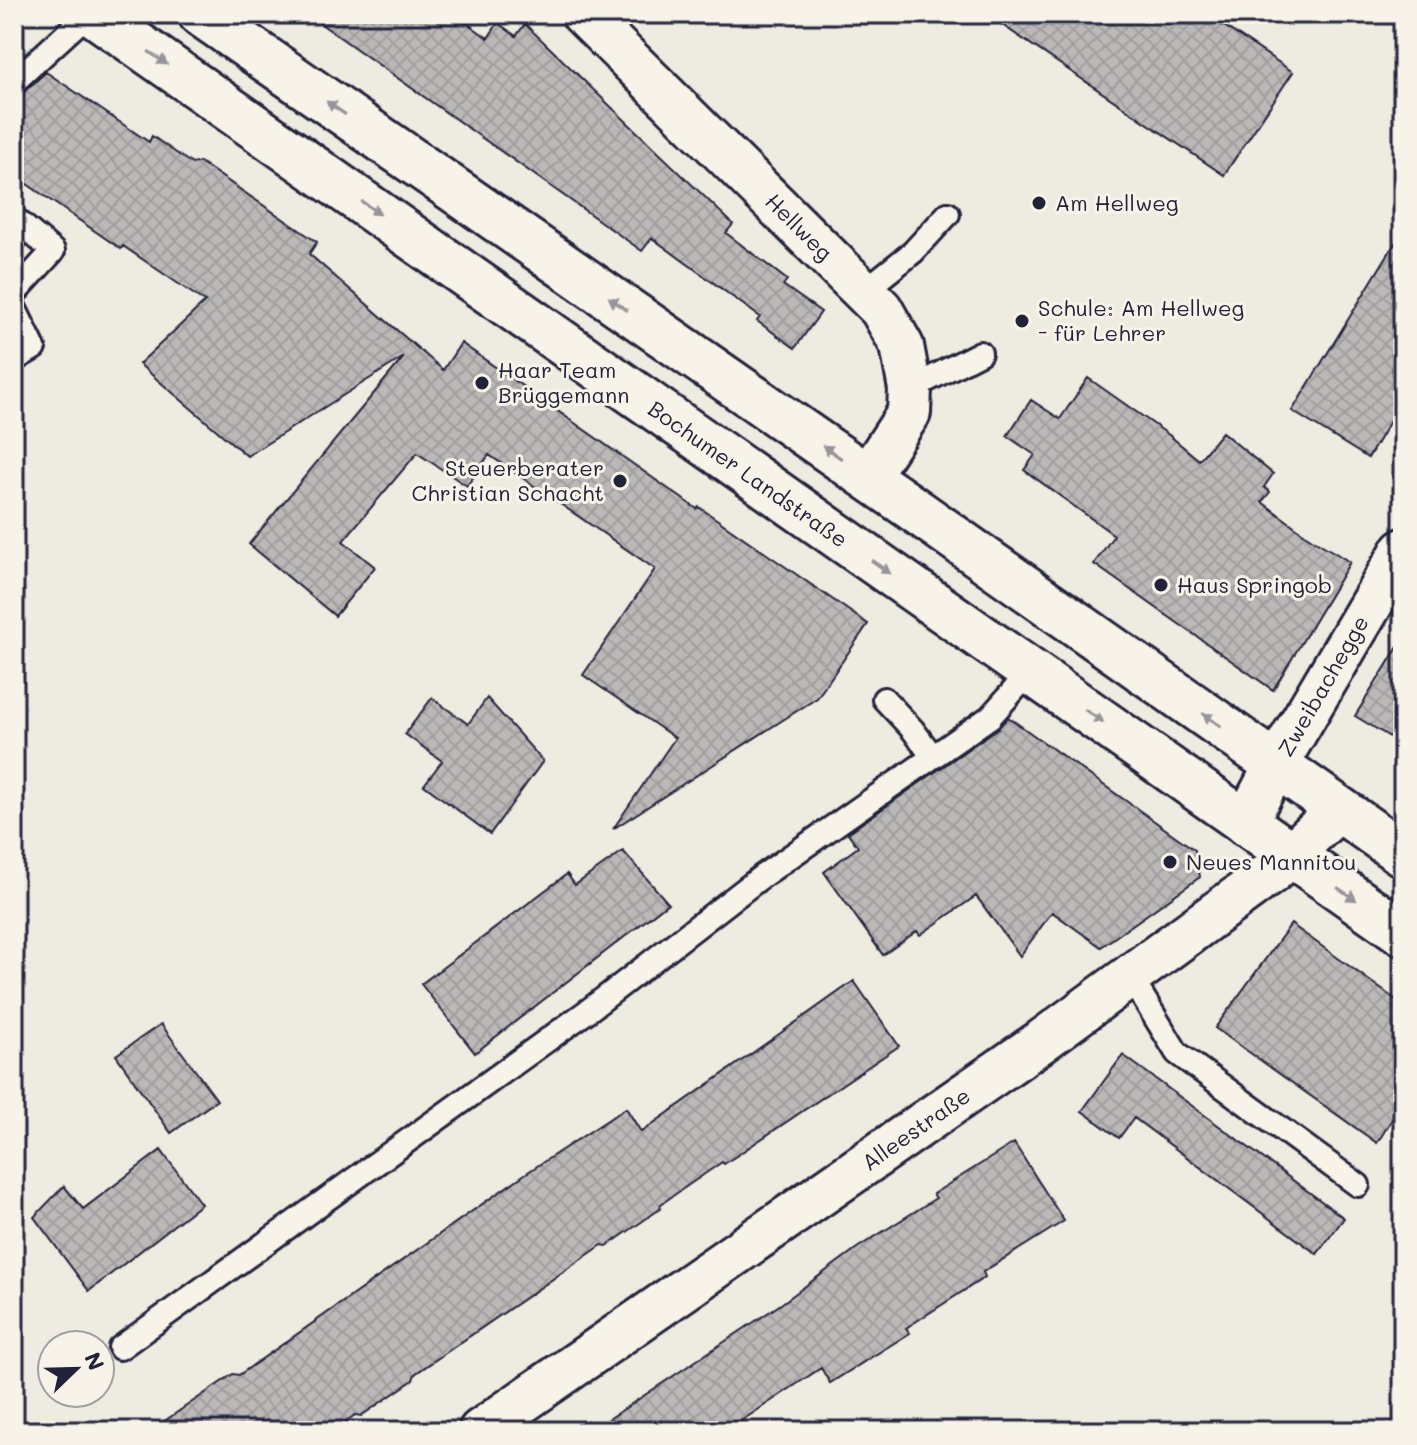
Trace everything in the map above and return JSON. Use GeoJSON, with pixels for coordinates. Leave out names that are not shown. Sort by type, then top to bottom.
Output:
{"type":"FeatureCollection","features":[{"type":"Feature","properties":{"kind":"main road","name":"Bochumer Landstraße"},"geometry":{"type":"LineString","coordinates":[[91,14],[1403,933]]}},
{"type":"Feature","properties":{"kind":"main road"},"geometry":{"type":"LineString","coordinates":[[201,14],[1403,854]]}},
{"type":"Feature","properties":{"kind":"street","name":"Hellweg"},"geometry":{"type":"LineString","coordinates":[[583,14],[881,309],[902,346],[910,389],[909,413],[867,477]]}},
{"type":"Feature","properties":{"kind":"street","name":"Zweibachegge"},"geometry":{"type":"LineString","coordinates":[[1245,824],[1276,765],[1403,550]]}},
{"type":"Feature","properties":{"kind":"street","name":"Alleestraße"},"geometry":{"type":"LineString","coordinates":[[480,1431],[1039,1043],[1291,856],[1339,809]]}},
{"type":"Feature","properties":{"kind":"lane"},"geometry":{"type":"LineString","coordinates":[[14,82],[91,14]]}},
{"type":"Feature","properties":{"kind":"lane"},"geometry":{"type":"LineString","coordinates":[[864,291],[913,252],[948,214]]}},
{"type":"Feature","properties":{"kind":"lane"},"geometry":{"type":"LineString","coordinates":[[14,218],[53,251],[14,294]]}},
{"type":"Feature","properties":{"kind":"lane"},"geometry":{"type":"LineString","coordinates":[[14,307],[34,348],[14,360]]}},
{"type":"Feature","properties":{"kind":"lane"},"geometry":{"type":"LineString","coordinates":[[910,389],[980,353]]}},
{"type":"Feature","properties":{"kind":"lane"},"geometry":{"type":"LineString","coordinates":[[120,1348],[589,1010],[761,877],[990,717],[1030,672]]}},
{"type":"Feature","properties":{"kind":"lane"},"geometry":{"type":"LineString","coordinates":[[884,699],[933,757]]}},
{"type":"Feature","properties":{"kind":"lane"},"geometry":{"type":"LineString","coordinates":[[1130,976],[1177,1053],[1358,1185]]}},
{"type":"Feature","properties":{"kind":"building"},"geometry":{"type":"Polygon","coordinates":[[[307,14],[454,14],[488,38],[498,23],[516,36],[525,24],[733,224],[726,233],[787,280],[783,285],[821,312],[795,348],[757,321],[760,317],[652,238],[642,251],[307,14]]]}},
{"type":"Feature","properties":{"kind":"building"},"geometry":{"type":"Polygon","coordinates":[[[986,14],[1206,14],[1293,72],[1224,175],[986,14]]]}},
{"type":"Feature","properties":{"kind":"building"},"geometry":{"type":"Polygon","coordinates":[[[46,72],[149,142],[152,136],[192,164],[200,162],[317,242],[309,254],[443,370],[461,343],[697,509],[699,507],[868,624],[817,698],[613,829],[675,738],[583,675],[655,569],[489,455],[467,486],[417,453],[343,541],[375,567],[335,616],[249,544],[404,357],[247,456],[139,364],[205,302],[14,175],[14,107],[26,90],[46,72]]]}},
{"type":"Feature","properties":{"kind":"building"},"geometry":{"type":"Polygon","coordinates":[[[1403,230],[1403,399],[1368,458],[1292,411],[1403,230]]]}},
{"type":"Feature","properties":{"kind":"building"},"geometry":{"type":"Polygon","coordinates":[[[1088,378],[1199,460],[1222,432],[1273,474],[1264,487],[1270,492],[1262,502],[1309,537],[1350,562],[1273,690],[1094,564],[1114,535],[1024,470],[1035,455],[1007,436],[1031,400],[1060,419],[1088,378]]]}},
{"type":"Feature","properties":{"kind":"building"},"geometry":{"type":"Polygon","coordinates":[[[1403,639],[1403,745],[1355,716],[1403,639]]]}},
{"type":"Feature","properties":{"kind":"building"},"geometry":{"type":"Polygon","coordinates":[[[432,698],[468,724],[487,698],[543,761],[490,834],[424,785],[442,761],[405,734],[432,698]]]}},
{"type":"Feature","properties":{"kind":"building"},"geometry":{"type":"Polygon","coordinates":[[[1008,717],[1195,850],[1200,877],[1101,947],[1052,912],[1020,956],[976,896],[920,935],[917,931],[883,955],[824,872],[858,847],[848,833],[998,728],[1008,717]]]}},
{"type":"Feature","properties":{"kind":"building"},"geometry":{"type":"Polygon","coordinates":[[[623,851],[668,903],[475,1053],[421,984],[567,874],[575,885],[623,851]]]}},
{"type":"Feature","properties":{"kind":"building"},"geometry":{"type":"Polygon","coordinates":[[[1291,924],[1403,1005],[1403,1102],[1377,1143],[1215,1028],[1291,924]]]}},
{"type":"Feature","properties":{"kind":"building"},"geometry":{"type":"Polygon","coordinates":[[[854,981],[899,1046],[724,1164],[722,1162],[607,1246],[602,1245],[415,1374],[413,1380],[361,1416],[355,1415],[332,1431],[150,1431],[233,1374],[239,1375],[525,1174],[626,1108],[641,1132],[854,981]]]}},
{"type":"Feature","properties":{"kind":"building"},"geometry":{"type":"Polygon","coordinates":[[[161,1024],[217,1100],[171,1133],[116,1055],[161,1024]]]}},
{"type":"Feature","properties":{"kind":"building"},"geometry":{"type":"Polygon","coordinates":[[[1123,1055],[1344,1218],[1317,1254],[1134,1118],[1119,1138],[1082,1111],[1123,1055]]]}},
{"type":"Feature","properties":{"kind":"building"},"geometry":{"type":"Polygon","coordinates":[[[1014,1143],[1064,1221],[983,1272],[985,1277],[906,1328],[910,1333],[830,1383],[821,1368],[726,1431],[591,1431],[781,1304],[857,1248],[936,1198],[933,1194],[1014,1143]]]}},
{"type":"Feature","properties":{"kind":"building"},"geometry":{"type":"Polygon","coordinates":[[[161,1150],[201,1204],[89,1291],[34,1217],[64,1186],[83,1209],[161,1150]]]}},
{"type":"Feature","properties":{"kind":"place","name":"Am Hellweg"},"geometry":{"type":"Point","coordinates":[1039,203]}},
{"type":"Feature","properties":{"kind":"place","name":"Schule: Am Hellweg - für Lehrer"},"geometry":{"type":"Point","coordinates":[1022,321]}},
{"type":"Feature","properties":{"kind":"place","name":"Haar Team Brüggemann"},"geometry":{"type":"Point","coordinates":[482,383]}},
{"type":"Feature","properties":{"kind":"place","name":"Steuerberater Christian Schacht"},"geometry":{"type":"Point","coordinates":[620,481]}},
{"type":"Feature","properties":{"kind":"place","name":"Haus Springob"},"geometry":{"type":"Point","coordinates":[1161,585]}},
{"type":"Feature","properties":{"kind":"place","name":"Neues Mannitou"},"geometry":{"type":"Point","coordinates":[1170,862]}}]}
